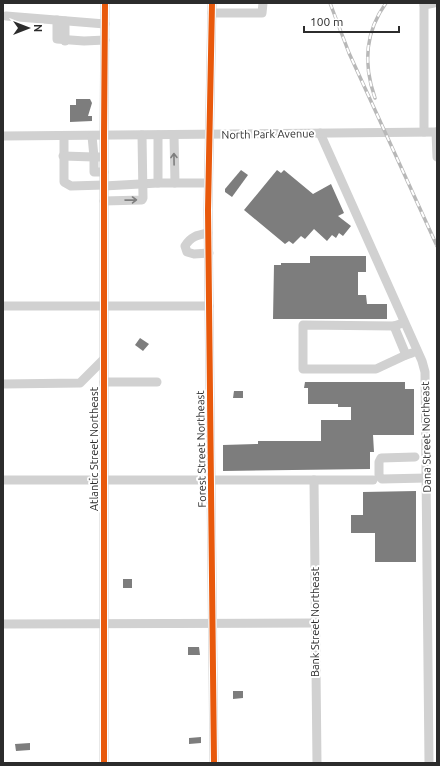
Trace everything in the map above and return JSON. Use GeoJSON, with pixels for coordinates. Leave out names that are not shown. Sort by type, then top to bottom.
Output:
{"type":"FeatureCollection","features":[{"type":"Feature","properties":{"kind":"street","name":"Atlantic Street Northeast"},"geometry":{"type":"LineString","coordinates":[[104,763],[104,172],[99,157],[104,136],[106,3]]}},
{"type":"Feature","properties":{"kind":"street","name":"Forest Street Northeast"},"geometry":{"type":"LineString","coordinates":[[212,3],[208,135],[208,233],[214,763]]}},
{"type":"Feature","properties":{"kind":"street"},"geometry":{"type":"LineString","coordinates":[[212,13],[262,13],[263,3]]}},
{"type":"Feature","properties":{"kind":"street"},"geometry":{"type":"LineString","coordinates":[[424,132],[424,4],[434,3]]}},
{"type":"Feature","properties":{"kind":"street"},"geometry":{"type":"LineString","coordinates":[[6,16],[105,24]]}},
{"type":"Feature","properties":{"kind":"street"},"geometry":{"type":"LineString","coordinates":[[61,21],[57,39],[65,41],[105,40]]}},
{"type":"Feature","properties":{"kind":"street"},"geometry":{"type":"LineString","coordinates":[[436,132],[437,157]]}},
{"type":"Feature","properties":{"kind":"street","name":"North Park Avenue"},"geometry":{"type":"LineString","coordinates":[[3,136],[436,132]]}},
{"type":"Feature","properties":{"kind":"street","name":"Dana Street Northeast"},"geometry":{"type":"LineString","coordinates":[[320,133],[418,351],[425,372],[426,478],[433,736],[429,763]]}},
{"type":"Feature","properties":{"kind":"street"},"geometry":{"type":"LineString","coordinates":[[104,201],[142,200],[142,135]]}},
{"type":"Feature","properties":{"kind":"street"},"geometry":{"type":"LineString","coordinates":[[158,135],[158,183]]}},
{"type":"Feature","properties":{"kind":"street"},"geometry":{"type":"LineString","coordinates":[[174,135],[175,183]]}},
{"type":"Feature","properties":{"kind":"street"},"geometry":{"type":"LineString","coordinates":[[64,136],[63,176],[64,182],[67,184],[77,186],[208,183]]}},
{"type":"Feature","properties":{"kind":"street"},"geometry":{"type":"LineString","coordinates":[[64,156],[99,157],[92,136]]}},
{"type":"Feature","properties":{"kind":"street"},"geometry":{"type":"LineString","coordinates":[[208,233],[194,236],[188,240],[185,246],[187,252],[190,254],[209,253]]}},
{"type":"Feature","properties":{"kind":"street"},"geometry":{"type":"LineString","coordinates":[[3,306],[209,306]]}},
{"type":"Feature","properties":{"kind":"street"},"geometry":{"type":"LineString","coordinates":[[405,322],[394,326],[303,325],[303,369],[376,369],[418,351]]}},
{"type":"Feature","properties":{"kind":"street"},"geometry":{"type":"LineString","coordinates":[[394,326],[406,355]]}},
{"type":"Feature","properties":{"kind":"street"},"geometry":{"type":"LineString","coordinates":[[3,384],[80,383],[104,360]]}},
{"type":"Feature","properties":{"kind":"street"},"geometry":{"type":"LineString","coordinates":[[104,382],[157,382]]}},
{"type":"Feature","properties":{"kind":"street"},"geometry":{"type":"LineString","coordinates":[[416,457],[381,458],[379,462],[379,476],[382,479],[426,478]]}},
{"type":"Feature","properties":{"kind":"street"},"geometry":{"type":"LineString","coordinates":[[3,480],[373,480]]}},
{"type":"Feature","properties":{"kind":"street","name":"Bank Street Northeast"},"geometry":{"type":"LineString","coordinates":[[314,480],[317,763]]}},
{"type":"Feature","properties":{"kind":"street"},"geometry":{"type":"LineString","coordinates":[[3,624],[315,623]]}},
{"type":"Feature","properties":{"kind":"building"},"geometry":{"type":"Polygon","coordinates":[[[76,99],[90,99],[92,103],[88,116],[92,116],[92,121],[70,122],[70,105],[76,105],[76,99]]]}},
{"type":"Feature","properties":{"kind":"building"},"geometry":{"type":"Polygon","coordinates":[[[241,170],[248,175],[232,197],[225,192],[225,189],[241,170]]]}},
{"type":"Feature","properties":{"kind":"building"},"geometry":{"type":"Polygon","coordinates":[[[277,170],[281,173],[284,170],[313,194],[331,184],[344,213],[338,216],[351,226],[343,236],[339,233],[336,238],[332,235],[327,241],[314,229],[305,239],[301,236],[293,244],[289,241],[285,244],[244,210],[277,170]]]}},
{"type":"Feature","properties":{"kind":"building"},"geometry":{"type":"Polygon","coordinates":[[[310,256],[366,256],[366,272],[358,272],[358,295],[366,295],[367,304],[387,304],[387,319],[273,319],[274,265],[281,265],[281,263],[310,263],[310,256]]]}},
{"type":"Feature","properties":{"kind":"building"},"geometry":{"type":"Polygon","coordinates":[[[140,338],[149,344],[143,351],[135,345],[140,338]]]}},
{"type":"Feature","properties":{"kind":"building"},"geometry":{"type":"Polygon","coordinates":[[[305,382],[405,382],[405,389],[414,389],[414,435],[373,435],[374,452],[370,452],[370,469],[223,471],[223,445],[258,444],[258,441],[321,441],[321,420],[351,420],[351,407],[338,407],[338,404],[308,404],[308,388],[304,388],[305,382]]]}},
{"type":"Feature","properties":{"kind":"building"},"geometry":{"type":"Polygon","coordinates":[[[234,391],[243,391],[243,398],[233,398],[234,391]]]}},
{"type":"Feature","properties":{"kind":"building"},"geometry":{"type":"Polygon","coordinates":[[[416,491],[416,562],[375,562],[375,533],[351,533],[351,515],[363,515],[363,492],[416,491]]]}},
{"type":"Feature","properties":{"kind":"building"},"geometry":{"type":"Polygon","coordinates":[[[123,579],[132,579],[132,588],[123,588],[123,579]]]}},
{"type":"Feature","properties":{"kind":"building"},"geometry":{"type":"Polygon","coordinates":[[[188,647],[199,647],[200,655],[188,655],[188,647]]]}},
{"type":"Feature","properties":{"kind":"building"},"geometry":{"type":"Polygon","coordinates":[[[233,691],[243,691],[243,698],[233,699],[233,691]]]}},
{"type":"Feature","properties":{"kind":"building"},"geometry":{"type":"Polygon","coordinates":[[[201,737],[201,743],[189,744],[189,738],[201,737]]]}},
{"type":"Feature","properties":{"kind":"building"},"geometry":{"type":"Polygon","coordinates":[[[30,743],[30,750],[16,751],[15,744],[30,743]]]}},
{"type":"Feature","properties":{"kind":"railway"},"geometry":{"type":"LineString","coordinates":[[330,3],[349,53],[437,246]]}},
{"type":"Feature","properties":{"kind":"railway"},"geometry":{"type":"LineString","coordinates":[[375,98],[369,73],[368,49],[374,25],[386,3]]}},
{"type":"Feature","properties":{"kind":"cycle path"},"geometry":{"type":"LineString","coordinates":[[104,763],[105,3]]}},
{"type":"Feature","properties":{"kind":"cycle path"},"geometry":{"type":"LineString","coordinates":[[212,3],[208,210],[214,763]]}}]}
